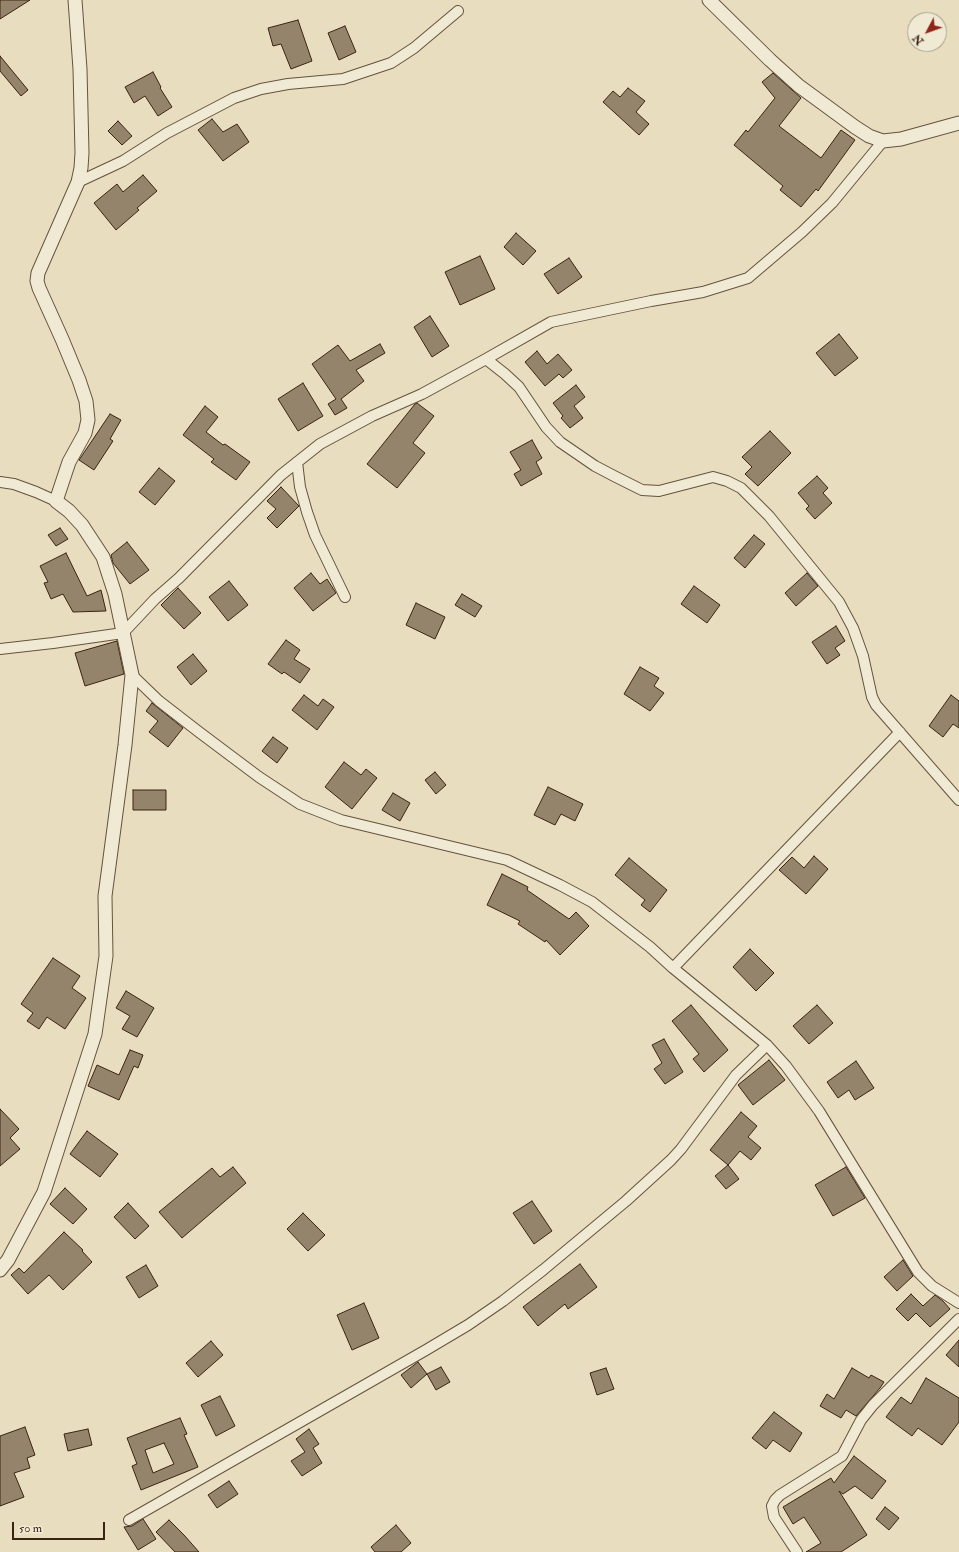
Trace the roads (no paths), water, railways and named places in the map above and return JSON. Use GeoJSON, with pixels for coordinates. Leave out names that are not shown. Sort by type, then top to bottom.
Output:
{"type":"FeatureCollection","features":[{"type":"Feature","properties":{"kind":"street"},"geometry":{"type":"LineString","coordinates":[[56,501],[69,462],[85,433],[88,420],[86,401],[79,380],[37,281],[38,273],[78,182],[82,153],[80,69],[75,0]]}},
{"type":"Feature","properties":{"kind":"street"},"geometry":{"type":"LineString","coordinates":[[709,0],[770,60],[799,86],[855,127],[883,141],[901,139],[959,123]]}},
{"type":"Feature","properties":{"kind":"street"},"geometry":{"type":"LineString","coordinates":[[78,182],[124,161],[167,133],[234,98],[268,88],[343,79],[391,63],[414,48],[458,11]]}},
{"type":"Feature","properties":{"kind":"street"},"geometry":{"type":"LineString","coordinates":[[0,649],[123,633],[155,599],[179,578],[281,475],[320,444],[372,416],[422,394],[486,360],[551,322],[651,300],[703,292],[748,278],[832,204],[883,141]]}},
{"type":"Feature","properties":{"kind":"street"},"geometry":{"type":"LineString","coordinates":[[486,360],[506,374],[519,387],[546,427],[560,442],[595,466],[616,477],[642,490],[665,490],[713,476],[740,488],[769,516],[839,602],[853,628],[863,656],[872,697],[876,705],[959,800]]}},
{"type":"Feature","properties":{"kind":"street"},"geometry":{"type":"LineString","coordinates":[[297,462],[300,487],[315,535],[345,597]]}},
{"type":"Feature","properties":{"kind":"street"},"geometry":{"type":"LineString","coordinates":[[0,482],[14,484],[56,501],[69,511],[82,525],[104,557],[110,576],[132,675],[125,745],[105,896],[106,956],[95,1034],[44,1192],[8,1260],[0,1270]]}},
{"type":"Feature","properties":{"kind":"street"},"geometry":{"type":"LineString","coordinates":[[132,675],[159,701],[199,732],[259,777],[300,804],[341,820],[507,860],[592,902],[650,947],[673,968],[767,1045],[790,1072],[819,1111],[918,1272],[932,1286],[959,1303]]}},
{"type":"Feature","properties":{"kind":"street"},"geometry":{"type":"LineString","coordinates":[[673,968],[900,732]]}},
{"type":"Feature","properties":{"kind":"street"},"geometry":{"type":"LineString","coordinates":[[129,1520],[426,1350],[503,1301],[626,1201],[671,1160],[682,1149],[736,1075],[767,1045]]}},
{"type":"Feature","properties":{"kind":"street"},"geometry":{"type":"LineString","coordinates":[[797,1552],[774,1517],[772,1506],[775,1500],[780,1495],[842,1456],[861,1420],[873,1404],[959,1319]]}}]}
